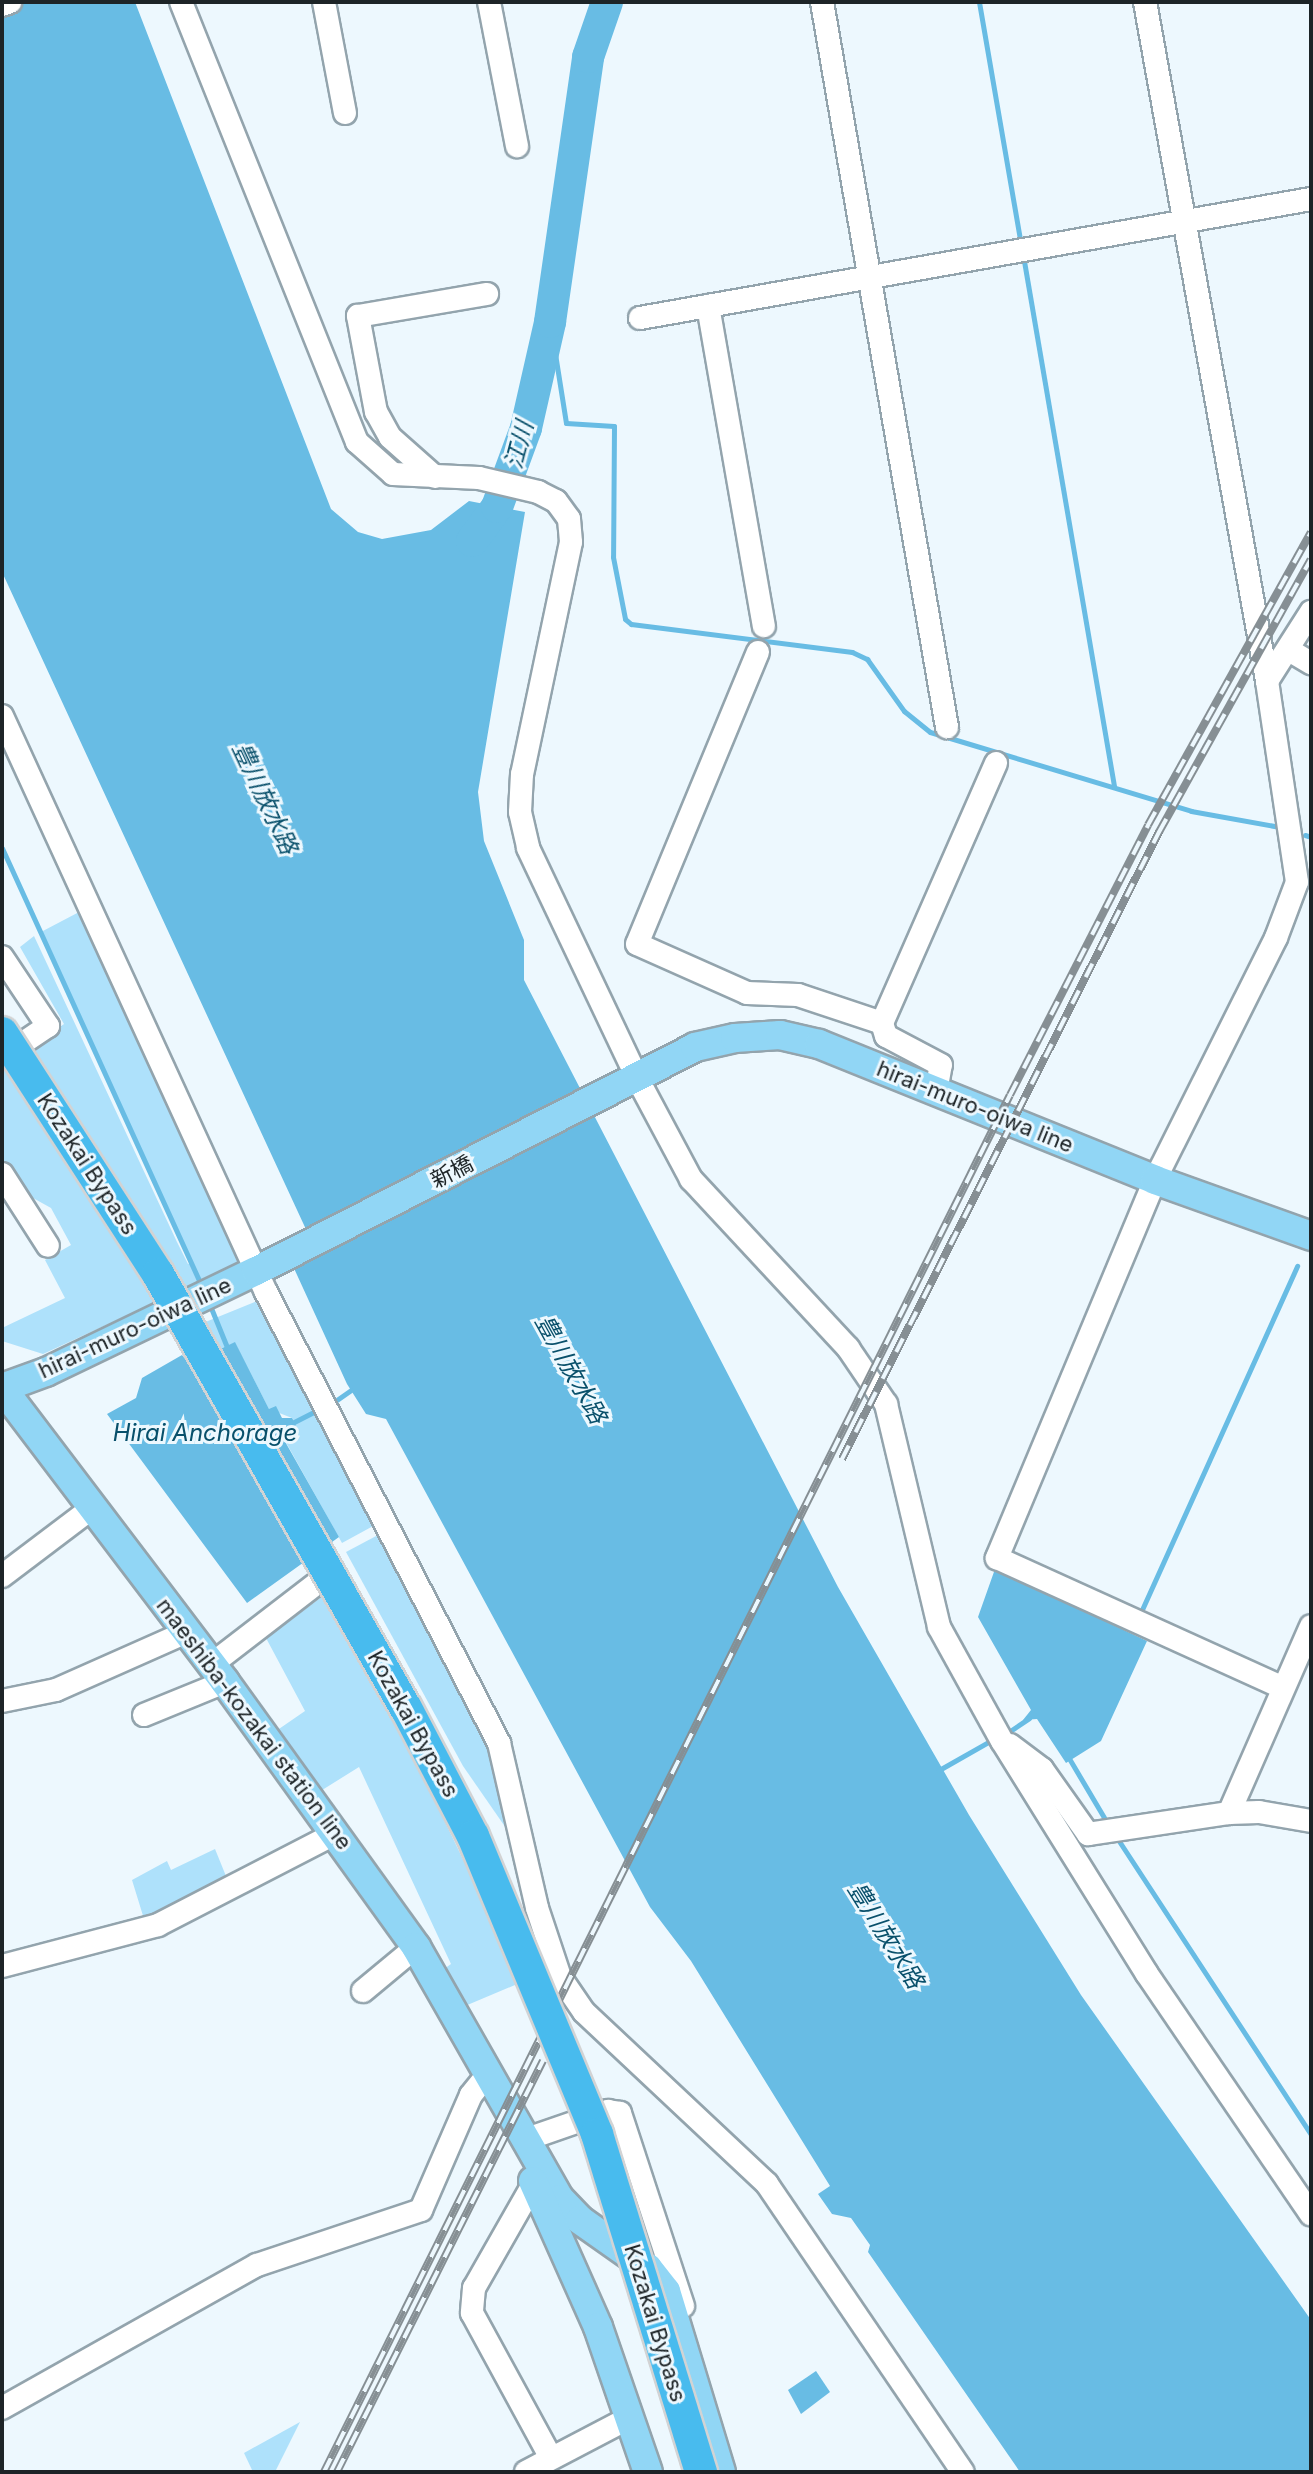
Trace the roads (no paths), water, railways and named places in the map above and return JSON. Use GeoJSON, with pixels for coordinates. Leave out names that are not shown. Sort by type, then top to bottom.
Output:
{"type":"FeatureCollection","features":[{"type":"Feature","properties":{"kind":"highway","name":"Kozakai Bypass"},"geometry":{"type":"LineString","coordinates":[[2,1033],[158,1274],[406,1708],[473,1836],[597,2134],[701,2472]]}},
{"type":"Feature","properties":{"kind":"main road","name":"hirai-muro-oiwa line"},"geometry":{"type":"LineString","coordinates":[[637,1078],[695,1047],[780,1035],[819,1044],[1155,1180],[1311,1236]]}},
{"type":"Feature","properties":{"kind":"main road","name":"新橋"},"geometry":{"type":"LineString","coordinates":[[262,1268],[637,1078]]}},
{"type":"Feature","properties":{"kind":"main road","name":"hirai-muro-oiwa line"},"geometry":{"type":"LineString","coordinates":[[2,1388],[46,1372],[262,1268]]}},
{"type":"Feature","properties":{"kind":"main road","name":"maeshiba-kozakai station line"},"geometry":{"type":"LineString","coordinates":[[2,1388],[219,1673],[416,1947],[560,2199],[580,2220],[648,2268],[666,2291],[721,2472]]}},
{"type":"Feature","properties":{"kind":"main road","name":"maeshiba-kozakai station line"},"geometry":{"type":"LineString","coordinates":[[489,2073],[598,2327],[648,2472]]}},
{"type":"Feature","properties":{"kind":"street"},"geometry":{"type":"LineString","coordinates":[[2,5],[10,2]]}},
{"type":"Feature","properties":{"kind":"street"},"geometry":{"type":"LineString","coordinates":[[181,2],[357,442],[393,474],[479,478],[538,492],[556,501],[569,519],[571,542],[522,774],[520,812],[528,848],[637,1078],[691,1179],[848,1348],[886,1404],[939,1627],[1002,1741],[1147,1974],[1311,2214]]}},
{"type":"Feature","properties":{"kind":"street"},"geometry":{"type":"LineString","coordinates":[[324,2],[345,113]]}},
{"type":"Feature","properties":{"kind":"street"},"geometry":{"type":"LineString","coordinates":[[489,2],[517,146]]}},
{"type":"Feature","properties":{"kind":"street"},"geometry":{"type":"LineString","coordinates":[[822,2],[872,277],[947,727]]}},
{"type":"Feature","properties":{"kind":"street"},"geometry":{"type":"LineString","coordinates":[[1145,2],[1267,681],[1302,854],[1297,882],[1276,938],[1155,1180],[997,1558],[1283,1688]]}},
{"type":"Feature","properties":{"kind":"street"},"geometry":{"type":"LineString","coordinates":[[640,318],[1311,199]]}},
{"type":"Feature","properties":{"kind":"street"},"geometry":{"type":"LineString","coordinates":[[435,477],[390,437],[376,412],[358,316],[487,294]]}},
{"type":"Feature","properties":{"kind":"street"},"geometry":{"type":"LineString","coordinates":[[708,306],[764,626]]}},
{"type":"Feature","properties":{"kind":"street"},"geometry":{"type":"LineString","coordinates":[[1267,681],[1311,612]]}},
{"type":"Feature","properties":{"kind":"street"},"geometry":{"type":"LineString","coordinates":[[1289,650],[1311,663]]}},
{"type":"Feature","properties":{"kind":"street"},"geometry":{"type":"LineString","coordinates":[[758,652],[637,944],[747,993],[798,995],[882,1023]]}},
{"type":"Feature","properties":{"kind":"street"},"geometry":{"type":"LineString","coordinates":[[2,716],[262,1268],[499,1743],[537,1908],[560,1977],[584,2012],[767,2184],[963,2472]]}},
{"type":"Feature","properties":{"kind":"street"},"geometry":{"type":"LineString","coordinates":[[936,1092],[941,1065],[886,1036],[882,1023],[996,763]]}},
{"type":"Feature","properties":{"kind":"street"},"geometry":{"type":"LineString","coordinates":[[2,957],[48,1026],[2,1057]]}},
{"type":"Feature","properties":{"kind":"street"},"geometry":{"type":"LineString","coordinates":[[2,1174],[48,1246]]}},
{"type":"Feature","properties":{"kind":"street"},"geometry":{"type":"LineString","coordinates":[[2,1576],[92,1508]]}},
{"type":"Feature","properties":{"kind":"street"},"geometry":{"type":"LineString","coordinates":[[144,1715],[219,1673],[316,1584]]}},
{"type":"Feature","properties":{"kind":"street"},"geometry":{"type":"LineString","coordinates":[[1229,1813],[1311,1626]]}},
{"type":"Feature","properties":{"kind":"street"},"geometry":{"type":"LineString","coordinates":[[2,1701],[56,1690],[187,1632]]}},
{"type":"Feature","properties":{"kind":"street"},"geometry":{"type":"LineString","coordinates":[[1002,1741],[1042,1769],[1088,1834],[1229,1813],[1259,1812],[1311,1821]]}},
{"type":"Feature","properties":{"kind":"street"},"geometry":{"type":"LineString","coordinates":[[2,1966],[158,1925],[336,1833]]}},
{"type":"Feature","properties":{"kind":"street"},"geometry":{"type":"LineString","coordinates":[[363,1991],[416,1947]]}},
{"type":"Feature","properties":{"kind":"street"},"geometry":{"type":"LineString","coordinates":[[2,2408],[257,2265],[421,2210],[471,2095],[489,2073]]}},
{"type":"Feature","properties":{"kind":"street"},"geometry":{"type":"LineString","coordinates":[[527,2139],[608,2111],[620,2113],[734,2472]]}},
{"type":"Feature","properties":{"kind":"street"},"geometry":{"type":"LineString","coordinates":[[534,2183],[474,2288],[472,2313],[551,2458]]}},
{"type":"Feature","properties":{"kind":"street"},"geometry":{"type":"LineString","coordinates":[[526,2472],[629,2418]]}},
{"type":"Feature","properties":{"kind":"water","name":"豊川放水路"},"geometry":{"type":"Polygon","coordinates":[[[2,2],[135,2],[331,509],[358,532],[382,539],[431,530],[469,501],[525,512],[478,792],[484,841],[524,940],[524,980],[838,1587],[969,1815],[1081,1995],[1311,2320],[1311,2472],[1020,2472],[868,2252],[870,2245],[851,2218],[832,2214],[818,2194],[830,2186],[691,1961],[650,1907],[386,1419],[366,1414],[347,1384],[292,1264],[316,1251],[2,572],[2,2]]]}},
{"type":"Feature","properties":{"kind":"water","name":"Hirai Anchorage"},"geometry":{"type":"Polygon","coordinates":[[[235,1342],[269,1409],[276,1406],[282,1418],[292,1418],[296,1425],[283,1438],[339,1537],[247,1603],[107,1414],[136,1398],[142,1378],[182,1355],[189,1364],[235,1342]]]}},
{"type":"Feature","properties":{"kind":"water"},"geometry":{"type":"Polygon","coordinates":[[[995,1569],[1147,1641],[1101,1741],[1066,1763],[1037,1719],[1023,1720],[1031,1710],[978,1617],[995,1569]]]}},
{"type":"Feature","properties":{"kind":"water"},"geometry":{"type":"Polygon","coordinates":[[[816,2371],[830,2392],[801,2414],[788,2390],[816,2371]]]}},
{"type":"Feature","properties":{"kind":"waterway","name":"江川"},"geometry":{"type":"LineString","coordinates":[[472,541],[497,507],[526,428],[550,322],[588,57],[607,2]]}},
{"type":"Feature","properties":{"kind":"waterway"},"geometry":{"type":"LineString","coordinates":[[979,2],[1021,244]]}},
{"type":"Feature","properties":{"kind":"waterway"},"geometry":{"type":"LineString","coordinates":[[1024,261],[1114,786]]}},
{"type":"Feature","properties":{"kind":"waterway"},"geometry":{"type":"LineString","coordinates":[[550,322],[566,423],[614,426],[613,557],[625,619],[631,624],[852,652],[867,659],[904,711],[930,732],[1191,811],[1280,827]]}},
{"type":"Feature","properties":{"kind":"waterway"},"geometry":{"type":"LineString","coordinates":[[1305,835],[1311,837]]}},
{"type":"Feature","properties":{"kind":"waterway"},"geometry":{"type":"LineString","coordinates":[[2,848],[202,1287]]}},
{"type":"Feature","properties":{"kind":"waterway"},"geometry":{"type":"LineString","coordinates":[[1140,1614],[1297,1266]]}},
{"type":"Feature","properties":{"kind":"waterway"},"geometry":{"type":"LineString","coordinates":[[209,1303],[227,1347]]}},
{"type":"Feature","properties":{"kind":"waterway"},"geometry":{"type":"LineString","coordinates":[[331,1404],[351,1390]]}},
{"type":"Feature","properties":{"kind":"waterway"},"geometry":{"type":"LineString","coordinates":[[294,1422],[318,1410]]}},
{"type":"Feature","properties":{"kind":"waterway"},"geometry":{"type":"LineString","coordinates":[[1010,1731],[1029,1718]]}},
{"type":"Feature","properties":{"kind":"waterway"},"geometry":{"type":"LineString","coordinates":[[939,1770],[990,1741]]}},
{"type":"Feature","properties":{"kind":"waterway"},"geometry":{"type":"LineString","coordinates":[[1070,1760],[1109,1826]]}},
{"type":"Feature","properties":{"kind":"waterway"},"geometry":{"type":"LineString","coordinates":[[1117,1838],[1311,2135]]}},
{"type":"Feature","properties":{"kind":"railway"},"geometry":{"type":"LineString","coordinates":[[324,2472],[1010,1095],[1148,825],[1311,532]]}},
{"type":"Feature","properties":{"kind":"railway"},"geometry":{"type":"LineString","coordinates":[[842,1459],[1159,832],[1311,559]]}},
{"type":"Feature","properties":{"kind":"railway"},"geometry":{"type":"LineString","coordinates":[[337,2472],[543,2061]]}}]}
